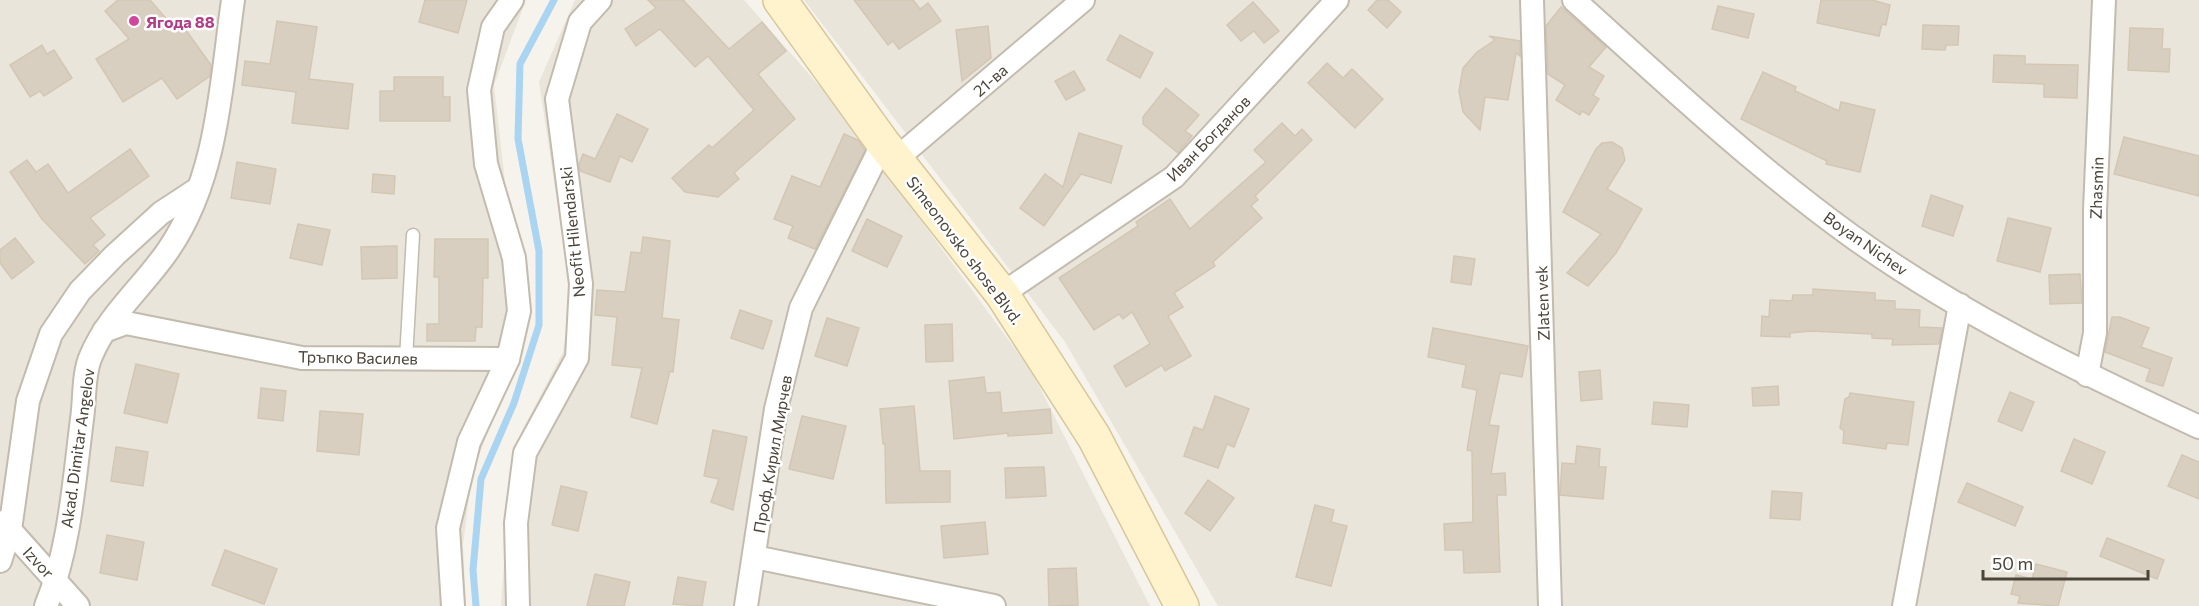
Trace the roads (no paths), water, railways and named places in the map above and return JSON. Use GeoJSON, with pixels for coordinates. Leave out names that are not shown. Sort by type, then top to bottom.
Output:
{"type":"FeatureCollection","features":[{"type":"Feature","properties":{"kind":"street","name":"Akad. Dimitar Angelov"},"geometry":{"type":"LineString","coordinates":[[46,606],[57,581],[73,490],[90,357],[104,331],[170,249],[202,185],[216,118],[233,0]]}},
{"type":"Feature","properties":{"kind":"street"},"geometry":{"type":"LineString","coordinates":[[453,606],[448,528],[469,442],[508,358],[519,311],[514,258],[486,164],[478,90],[493,27],[512,0]]}},
{"type":"Feature","properties":{"kind":"street","name":"Neofit Hilendarski"},"geometry":{"type":"LineString","coordinates":[[518,606],[516,523],[525,453],[577,357],[581,284],[557,99],[580,22],[600,0]]}},
{"type":"Feature","properties":{"kind":"street","name":"Simeonovsko shose Blvd."},"geometry":{"type":"LineString","coordinates":[[780,0],[890,151],[1002,294],[1094,436],[1182,606]]}},
{"type":"Feature","properties":{"kind":"street","name":"21-ва"},"geometry":{"type":"LineString","coordinates":[[890,151],[1083,0]]}},
{"type":"Feature","properties":{"kind":"street","name":"Иван Богданов"},"geometry":{"type":"LineString","coordinates":[[1002,294],[1174,177],[1337,0]]}},
{"type":"Feature","properties":{"kind":"street","name":"Zlaten vek"},"geometry":{"type":"LineString","coordinates":[[1532,0],[1550,606]]}},
{"type":"Feature","properties":{"kind":"street","name":"Boyan Nichev"},"geometry":{"type":"LineString","coordinates":[[1574,0],[1740,149],[1851,235],[1960,305],[2087,375],[2199,427]]}},
{"type":"Feature","properties":{"kind":"street","name":"Zhasmin"},"geometry":{"type":"LineString","coordinates":[[2087,375],[2094,333],[2095,210],[2104,0]]}},
{"type":"Feature","properties":{"kind":"street","name":"Проф. Кирил Мирчев"},"geometry":{"type":"LineString","coordinates":[[746,606],[776,409],[801,308],[890,151]]}},
{"type":"Feature","properties":{"kind":"street"},"geometry":{"type":"LineString","coordinates":[[0,561],[28,401],[51,334],[80,291],[115,255],[161,213],[202,185]]}},
{"type":"Feature","properties":{"kind":"street"},"geometry":{"type":"LineString","coordinates":[[1904,606],[1960,305]]}},
{"type":"Feature","properties":{"kind":"street","name":"Тръпко Василев"},"geometry":{"type":"LineString","coordinates":[[104,331],[126,323],[302,358],[508,358]]}},
{"type":"Feature","properties":{"kind":"street","name":"Izvor"},"geometry":{"type":"LineString","coordinates":[[5,524],[78,606]]}},
{"type":"Feature","properties":{"kind":"street"},"geometry":{"type":"LineString","coordinates":[[755,557],[994,606]]}},
{"type":"Feature","properties":{"kind":"lane"},"geometry":{"type":"LineString","coordinates":[[406,358],[412,235]]}},
{"type":"Feature","properties":{"kind":"waterway"},"geometry":{"type":"LineString","coordinates":[[476,606],[473,570],[481,479],[514,403],[539,325],[539,251],[518,139],[520,64],[554,0]]}},
{"type":"Feature","properties":{"kind":"place","name":"Ягода 88"},"geometry":{"type":"Point","coordinates":[134,21]}}]}
